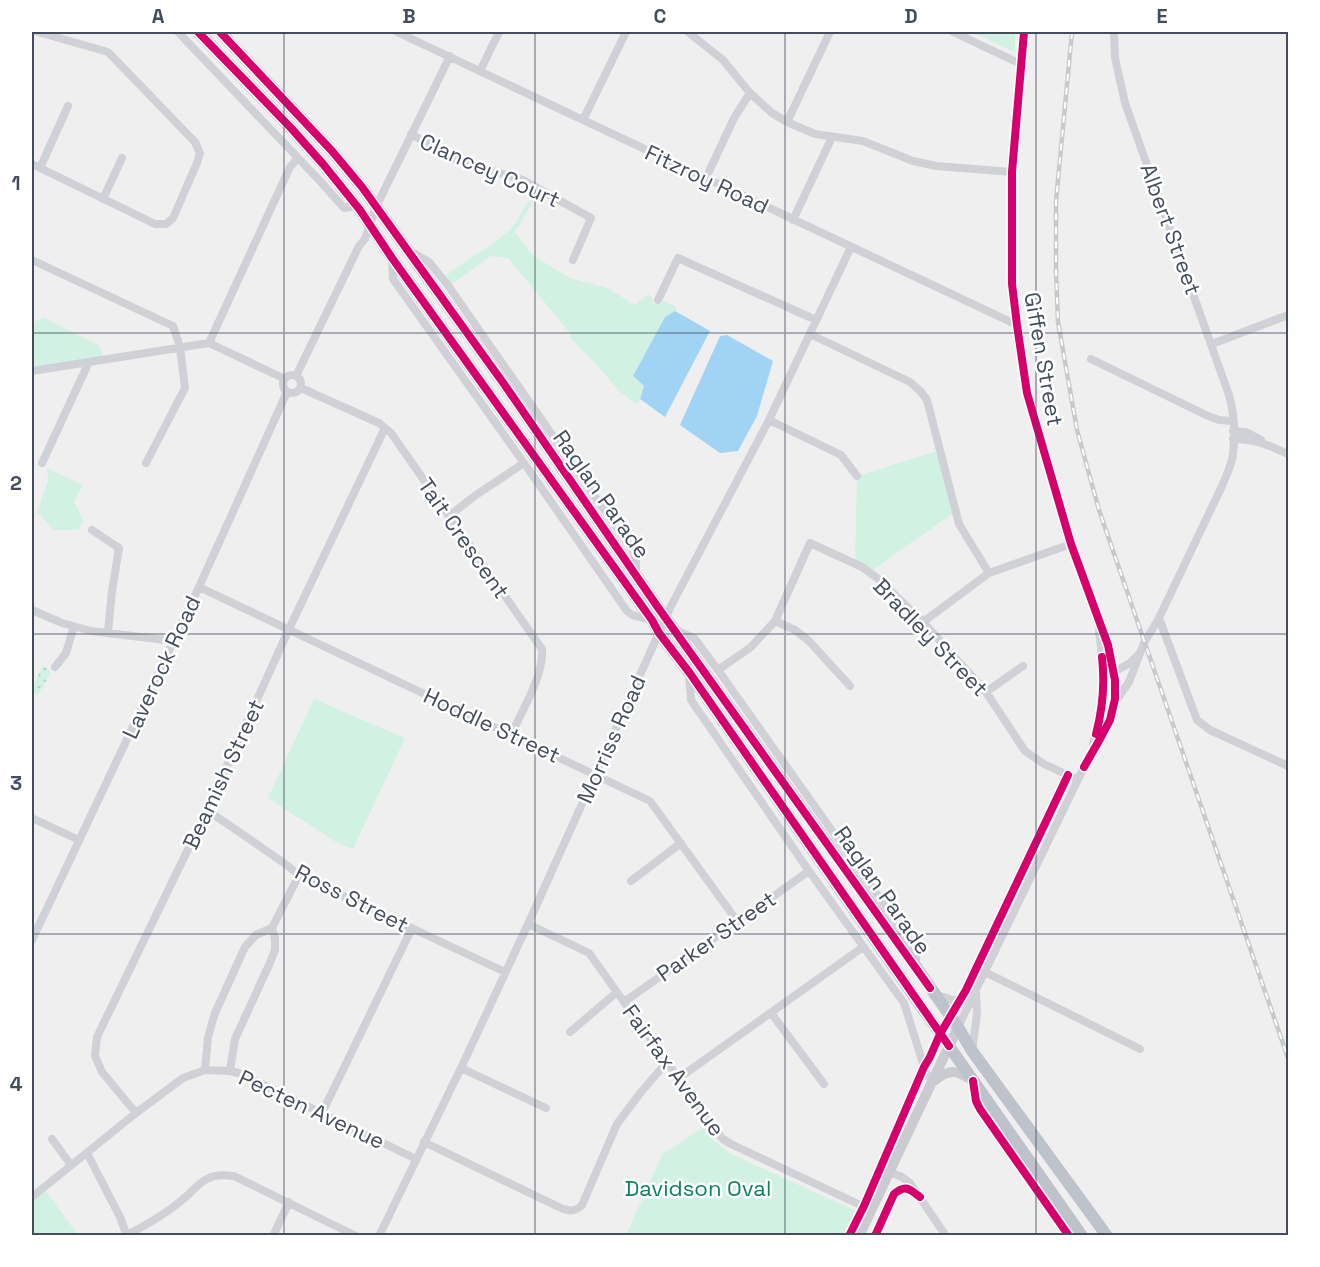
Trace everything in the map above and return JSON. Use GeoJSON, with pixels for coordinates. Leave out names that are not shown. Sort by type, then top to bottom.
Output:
{"type":"FeatureCollection","features":[{"type":"Feature","properties":{"kind":"highway","name":"Raglan Parade"},"geometry":{"type":"LineString","coordinates":[[198,32],[291,128],[357,206],[659,633],[689,672],[911,1003],[949,1046],[1082,1236]]}},
{"type":"Feature","properties":{"kind":"highway","name":"Raglan Parade"},"geometry":{"type":"LineString","coordinates":[[220,32],[332,151],[376,207],[916,967],[972,1051],[1107,1236]]}},
{"type":"Feature","properties":{"kind":"highway"},"geometry":{"type":"LineString","coordinates":[[911,1003],[932,990]]}},
{"type":"Feature","properties":{"kind":"main road"},"geometry":{"type":"LineString","coordinates":[[859,1236],[929,1080],[958,1028]]}},
{"type":"Feature","properties":{"kind":"main road"},"geometry":{"type":"LineString","coordinates":[[929,1080],[949,1072],[961,1073],[973,1081]]}},
{"type":"Feature","properties":{"kind":"street"},"geometry":{"type":"LineString","coordinates":[[38,32],[108,52],[195,142],[200,153],[173,218],[166,224],[155,224],[36,166],[68,106]]}},
{"type":"Feature","properties":{"kind":"street"},"geometry":{"type":"LineString","coordinates":[[178,32],[344,208],[357,206]]}},
{"type":"Feature","properties":{"kind":"street","name":"Fitzroy Road"},"geometry":{"type":"LineString","coordinates":[[397,32],[1017,325]]}},
{"type":"Feature","properties":{"kind":"street"},"geometry":{"type":"LineString","coordinates":[[480,71],[499,32]]}},
{"type":"Feature","properties":{"kind":"street"},"geometry":{"type":"LineString","coordinates":[[583,120],[626,32]]}},
{"type":"Feature","properties":{"kind":"street"},"geometry":{"type":"LineString","coordinates":[[688,32],[723,60],[750,93],[787,122],[815,134],[863,141],[900,157],[936,166],[1012,172]]}},
{"type":"Feature","properties":{"kind":"street"},"geometry":{"type":"LineString","coordinates":[[787,122],[830,32]]}},
{"type":"Feature","properties":{"kind":"street"},"geometry":{"type":"LineString","coordinates":[[953,32],[1022,64]]}},
{"type":"Feature","properties":{"kind":"street","name":"Giffen Street"},"geometry":{"type":"LineString","coordinates":[[1024,32],[1012,172],[1012,284],[1017,325],[1028,393],[1071,544],[1108,645],[1115,674],[1116,689],[1113,706]]}},
{"type":"Feature","properties":{"kind":"street","name":"Albert Street"},"geometry":{"type":"LineString","coordinates":[[1113,706],[1129,682],[1138,655],[1159,618],[1222,486],[1233,454],[1232,402],[1125,103],[1115,58],[1114,32]]}},
{"type":"Feature","properties":{"kind":"street"},"geometry":{"type":"LineString","coordinates":[[296,376],[354,255],[365,239],[376,207],[450,57]]}},
{"type":"Feature","properties":{"kind":"street"},"geometry":{"type":"LineString","coordinates":[[706,178],[734,118],[750,93]]}},
{"type":"Feature","properties":{"kind":"street","name":"Clancey Court"},"geometry":{"type":"LineString","coordinates":[[411,134],[457,160],[523,180],[591,218],[573,260]]}},
{"type":"Feature","properties":{"kind":"street"},"geometry":{"type":"LineString","coordinates":[[793,220],[832,137]]}},
{"type":"Feature","properties":{"kind":"street"},"geometry":{"type":"LineString","coordinates":[[103,199],[122,158]]}},
{"type":"Feature","properties":{"kind":"street"},"geometry":{"type":"LineString","coordinates":[[209,343],[290,167],[298,158]]}},
{"type":"Feature","properties":{"kind":"street","name":"Morriss Road"},"geometry":{"type":"LineString","coordinates":[[379,1236],[528,924],[646,658],[769,420],[851,247]]}},
{"type":"Feature","properties":{"kind":"street","name":"Raglan Parade"},"geometry":{"type":"LineString","coordinates":[[392,258],[393,279],[627,612],[652,620]]}},
{"type":"Feature","properties":{"kind":"street"},"geometry":{"type":"LineString","coordinates":[[658,300],[678,258],[816,320]]}},
{"type":"Feature","properties":{"kind":"street"},"geometry":{"type":"LineString","coordinates":[[32,260],[173,326],[180,347],[185,388],[146,462]]}},
{"type":"Feature","properties":{"kind":"street"},"geometry":{"type":"LineString","coordinates":[[1212,344],[1288,315]]}},
{"type":"Feature","properties":{"kind":"street"},"geometry":{"type":"LineString","coordinates":[[810,334],[910,382],[927,400],[959,524],[989,573]]}},
{"type":"Feature","properties":{"kind":"street"},"geometry":{"type":"LineString","coordinates":[[32,370],[209,343],[285,379]]}},
{"type":"Feature","properties":{"kind":"street"},"geometry":{"type":"LineString","coordinates":[[1091,359],[1219,420],[1233,429],[1251,433],[1288,454]]}},
{"type":"Feature","properties":{"kind":"street"},"geometry":{"type":"LineString","coordinates":[[42,462],[89,362]]}},
{"type":"Feature","properties":{"kind":"street"},"geometry":{"type":"LineString","coordinates":[[290,375],[296,376],[301,381],[301,388],[297,393],[288,392],[283,386],[285,379],[290,375]]}},
{"type":"Feature","properties":{"kind":"street","name":"Tait Crescent"},"geometry":{"type":"LineString","coordinates":[[301,388],[379,423],[391,433],[542,649],[541,669],[515,727],[515,736]]}},
{"type":"Feature","properties":{"kind":"street","name":"Laverock Road"},"geometry":{"type":"LineString","coordinates":[[32,938],[200,587],[288,392]]}},
{"type":"Feature","properties":{"kind":"street"},"geometry":{"type":"LineString","coordinates":[[769,420],[841,455],[858,476]]}},
{"type":"Feature","properties":{"kind":"street","name":"Beamish Street"},"geometry":{"type":"LineString","coordinates":[[136,1113],[102,1072],[95,1056],[97,1037],[207,810],[289,629],[385,428]]}},
{"type":"Feature","properties":{"kind":"street"},"geometry":{"type":"LineString","coordinates":[[449,516],[524,463]]}},
{"type":"Feature","properties":{"kind":"street"},"geometry":{"type":"LineString","coordinates":[[92,530],[119,548],[108,632]]}},
{"type":"Feature","properties":{"kind":"street","name":"Bradley Street"},"geometry":{"type":"LineString","coordinates":[[718,670],[751,647],[775,621],[810,543],[862,567],[877,578],[923,622],[986,692],[1025,751],[1044,764],[1078,780]]}},
{"type":"Feature","properties":{"kind":"street"},"geometry":{"type":"LineString","coordinates":[[923,622],[989,573],[1071,544]]}},
{"type":"Feature","properties":{"kind":"street","name":"Hoddle Street"},"geometry":{"type":"LineString","coordinates":[[200,587],[650,801],[737,921]]}},
{"type":"Feature","properties":{"kind":"street","name":"Giffen Street"},"geometry":{"type":"LineString","coordinates":[[1084,767],[1092,748],[1103,698],[1104,676],[1093,607]]}},
{"type":"Feature","properties":{"kind":"street"},"geometry":{"type":"LineString","coordinates":[[32,610],[62,623],[91,631],[174,641]]}},
{"type":"Feature","properties":{"kind":"street"},"geometry":{"type":"LineString","coordinates":[[1159,618],[1197,720],[1210,730],[1288,766]]}},
{"type":"Feature","properties":{"kind":"street"},"geometry":{"type":"LineString","coordinates":[[775,621],[795,630],[809,641],[850,686]]}},
{"type":"Feature","properties":{"kind":"street"},"geometry":{"type":"LineString","coordinates":[[55,667],[66,653],[74,626]]}},
{"type":"Feature","properties":{"kind":"street","name":"Raglan Parade"},"geometry":{"type":"LineString","coordinates":[[675,630],[694,638],[718,670],[913,945],[916,967]]}},
{"type":"Feature","properties":{"kind":"street"},"geometry":{"type":"LineString","coordinates":[[1108,645],[1119,659],[1127,660],[1138,655]]}},
{"type":"Feature","properties":{"kind":"street"},"geometry":{"type":"LineString","coordinates":[[1115,674],[1138,655]]}},
{"type":"Feature","properties":{"kind":"street"},"geometry":{"type":"LineString","coordinates":[[986,692],[1023,666]]}},
{"type":"Feature","properties":{"kind":"street"},"geometry":{"type":"LineString","coordinates":[[1104,676],[1124,675],[1135,667]]}},
{"type":"Feature","properties":{"kind":"street","name":"Raglan Parade"},"geometry":{"type":"LineString","coordinates":[[689,672],[691,700],[863,947],[911,1003],[929,1080]]}},
{"type":"Feature","properties":{"kind":"street"},"geometry":{"type":"LineString","coordinates":[[958,1028],[1084,767],[1106,728],[1113,706]]}},
{"type":"Feature","properties":{"kind":"street","name":"Ross Street"},"geometry":{"type":"LineString","coordinates":[[207,810],[299,875],[505,972]]}},
{"type":"Feature","properties":{"kind":"street"},"geometry":{"type":"LineString","coordinates":[[32,818],[79,840]]}},
{"type":"Feature","properties":{"kind":"street"},"geometry":{"type":"LineString","coordinates":[[631,881],[681,843]]}},
{"type":"Feature","properties":{"kind":"street","name":"Parker Street"},"geometry":{"type":"LineString","coordinates":[[624,1002],[809,871]]}},
{"type":"Feature","properties":{"kind":"street"},"geometry":{"type":"LineString","coordinates":[[205,1070],[208,1037],[215,1013],[245,947],[256,935],[272,928],[299,875]]}},
{"type":"Feature","properties":{"kind":"street","name":"Fairfax Avenue"},"geometry":{"type":"LineString","coordinates":[[528,924],[589,953],[723,1138],[731,1144],[871,1210]]}},
{"type":"Feature","properties":{"kind":"street"},"geometry":{"type":"LineString","coordinates":[[230,1071],[235,1039],[275,950],[272,928]]}},
{"type":"Feature","properties":{"kind":"street"},"geometry":{"type":"LineString","coordinates":[[322,1113],[412,928]]}},
{"type":"Feature","properties":{"kind":"street"},"geometry":{"type":"LineString","coordinates":[[679,1078],[863,947]]}},
{"type":"Feature","properties":{"kind":"street"},"geometry":{"type":"LineString","coordinates":[[985,972],[1140,1049]]}},
{"type":"Feature","properties":{"kind":"street"},"geometry":{"type":"LineString","coordinates":[[972,1051],[977,1014],[976,989]]}},
{"type":"Feature","properties":{"kind":"street"},"geometry":{"type":"LineString","coordinates":[[932,990],[943,998],[971,999]]}},
{"type":"Feature","properties":{"kind":"street"},"geometry":{"type":"LineString","coordinates":[[570,1032],[617,992]]}},
{"type":"Feature","properties":{"kind":"street"},"geometry":{"type":"LineString","coordinates":[[771,1013],[824,1084]]}},
{"type":"Feature","properties":{"kind":"street"},"geometry":{"type":"LineString","coordinates":[[424,1142],[562,1209],[577,1210],[582,1205],[617,1124],[668,1062]]}},
{"type":"Feature","properties":{"kind":"street"},"geometry":{"type":"LineString","coordinates":[[461,1068],[546,1108]]}},
{"type":"Feature","properties":{"kind":"street","name":"Pecten Avenue"},"geometry":{"type":"LineString","coordinates":[[32,1197],[183,1078],[205,1070],[239,1073],[416,1159]]}},
{"type":"Feature","properties":{"kind":"street"},"geometry":{"type":"LineString","coordinates":[[52,1139],[71,1165]]}},
{"type":"Feature","properties":{"kind":"street"},"geometry":{"type":"LineString","coordinates":[[87,1153],[127,1235],[183,1200],[196,1185],[222,1174],[234,1176],[356,1236]]}},
{"type":"Feature","properties":{"kind":"street"},"geometry":{"type":"LineString","coordinates":[[889,1172],[910,1183],[946,1236]]}},
{"type":"Feature","properties":{"kind":"street"},"geometry":{"type":"LineString","coordinates":[[273,1236],[289,1202]]}},
{"type":"Feature","properties":{"kind":"green space"},"geometry":{"type":"Polygon","coordinates":[[[971,32],[1015,32],[1015,52],[971,32]]]}},
{"type":"Feature","properties":{"kind":"green space"},"geometry":{"type":"Polygon","coordinates":[[[534,193],[537,195],[515,232],[532,255],[570,278],[607,288],[635,305],[648,294],[652,297],[653,303],[660,305],[664,301],[677,307],[665,317],[633,377],[644,386],[637,405],[619,391],[571,339],[569,332],[508,258],[491,256],[452,284],[446,275],[511,229],[534,193]]]}},
{"type":"Feature","properties":{"kind":"green space"},"geometry":{"type":"Polygon","coordinates":[[[44,318],[100,346],[103,359],[32,371],[32,339],[35,321],[44,318]]]}},
{"type":"Feature","properties":{"kind":"green space"},"geometry":{"type":"Polygon","coordinates":[[[940,450],[956,511],[870,572],[855,563],[857,476],[940,450]]]}},
{"type":"Feature","properties":{"kind":"green space"},"geometry":{"type":"Polygon","coordinates":[[[47,468],[83,485],[74,501],[83,521],[79,530],[54,530],[37,512],[48,481],[47,468]]]}},
{"type":"Feature","properties":{"kind":"green space"},"geometry":{"type":"Polygon","coordinates":[[[43,665],[51,672],[38,695],[32,688],[43,665]]]}},
{"type":"Feature","properties":{"kind":"green space"},"geometry":{"type":"Polygon","coordinates":[[[314,699],[405,738],[353,849],[339,844],[268,798],[314,699]]]}},
{"type":"Feature","properties":{"kind":"green space","name":"Davidson Oval"},"geometry":{"type":"Polygon","coordinates":[[[703,1127],[713,1140],[729,1153],[860,1213],[848,1235],[626,1235],[662,1155],[703,1127]]]}},
{"type":"Feature","properties":{"kind":"green space"},"geometry":{"type":"Polygon","coordinates":[[[43,1187],[78,1235],[32,1236],[32,1197],[43,1187]]]}},
{"type":"Feature","properties":{"kind":"water"},"geometry":{"type":"Polygon","coordinates":[[[675,311],[710,331],[665,417],[640,399],[644,386],[633,376],[665,317],[675,311]]]}},
{"type":"Feature","properties":{"kind":"water"},"geometry":{"type":"Polygon","coordinates":[[[727,335],[773,361],[757,416],[738,451],[720,453],[680,425],[720,336],[727,335]]]}},
{"type":"Feature","properties":{"kind":"railway"},"geometry":{"type":"LineString","coordinates":[[1072,32],[1056,201],[1056,272],[1058,322],[1077,430],[1099,510],[1288,1058]]}},
{"type":"Feature","properties":{"kind":"cycle path"},"geometry":{"type":"LineString","coordinates":[[198,32],[291,128],[360,210],[659,633],[689,672],[949,1046]]}},
{"type":"Feature","properties":{"kind":"cycle path"},"geometry":{"type":"LineString","coordinates":[[220,32],[332,151],[362,187],[504,384],[657,606],[930,988]]}},
{"type":"Feature","properties":{"kind":"cycle path"},"geometry":{"type":"LineString","coordinates":[[1024,32],[1012,172],[1012,284],[1017,325],[1027,393],[1071,544],[1108,645],[1115,680],[1115,699],[1110,720],[1084,767]]}},
{"type":"Feature","properties":{"kind":"cycle path"},"geometry":{"type":"LineString","coordinates":[[1096,734],[1103,696],[1102,657]]}},
{"type":"Feature","properties":{"kind":"cycle path"},"geometry":{"type":"LineString","coordinates":[[849,1236],[924,1067],[966,990],[1068,775]]}},
{"type":"Feature","properties":{"kind":"cycle path"},"geometry":{"type":"LineString","coordinates":[[973,1081],[976,1101],[980,1109],[1069,1236]]}},
{"type":"Feature","properties":{"kind":"cycle path"},"geometry":{"type":"LineString","coordinates":[[875,1236],[894,1194],[905,1188],[920,1197]]}}]}
